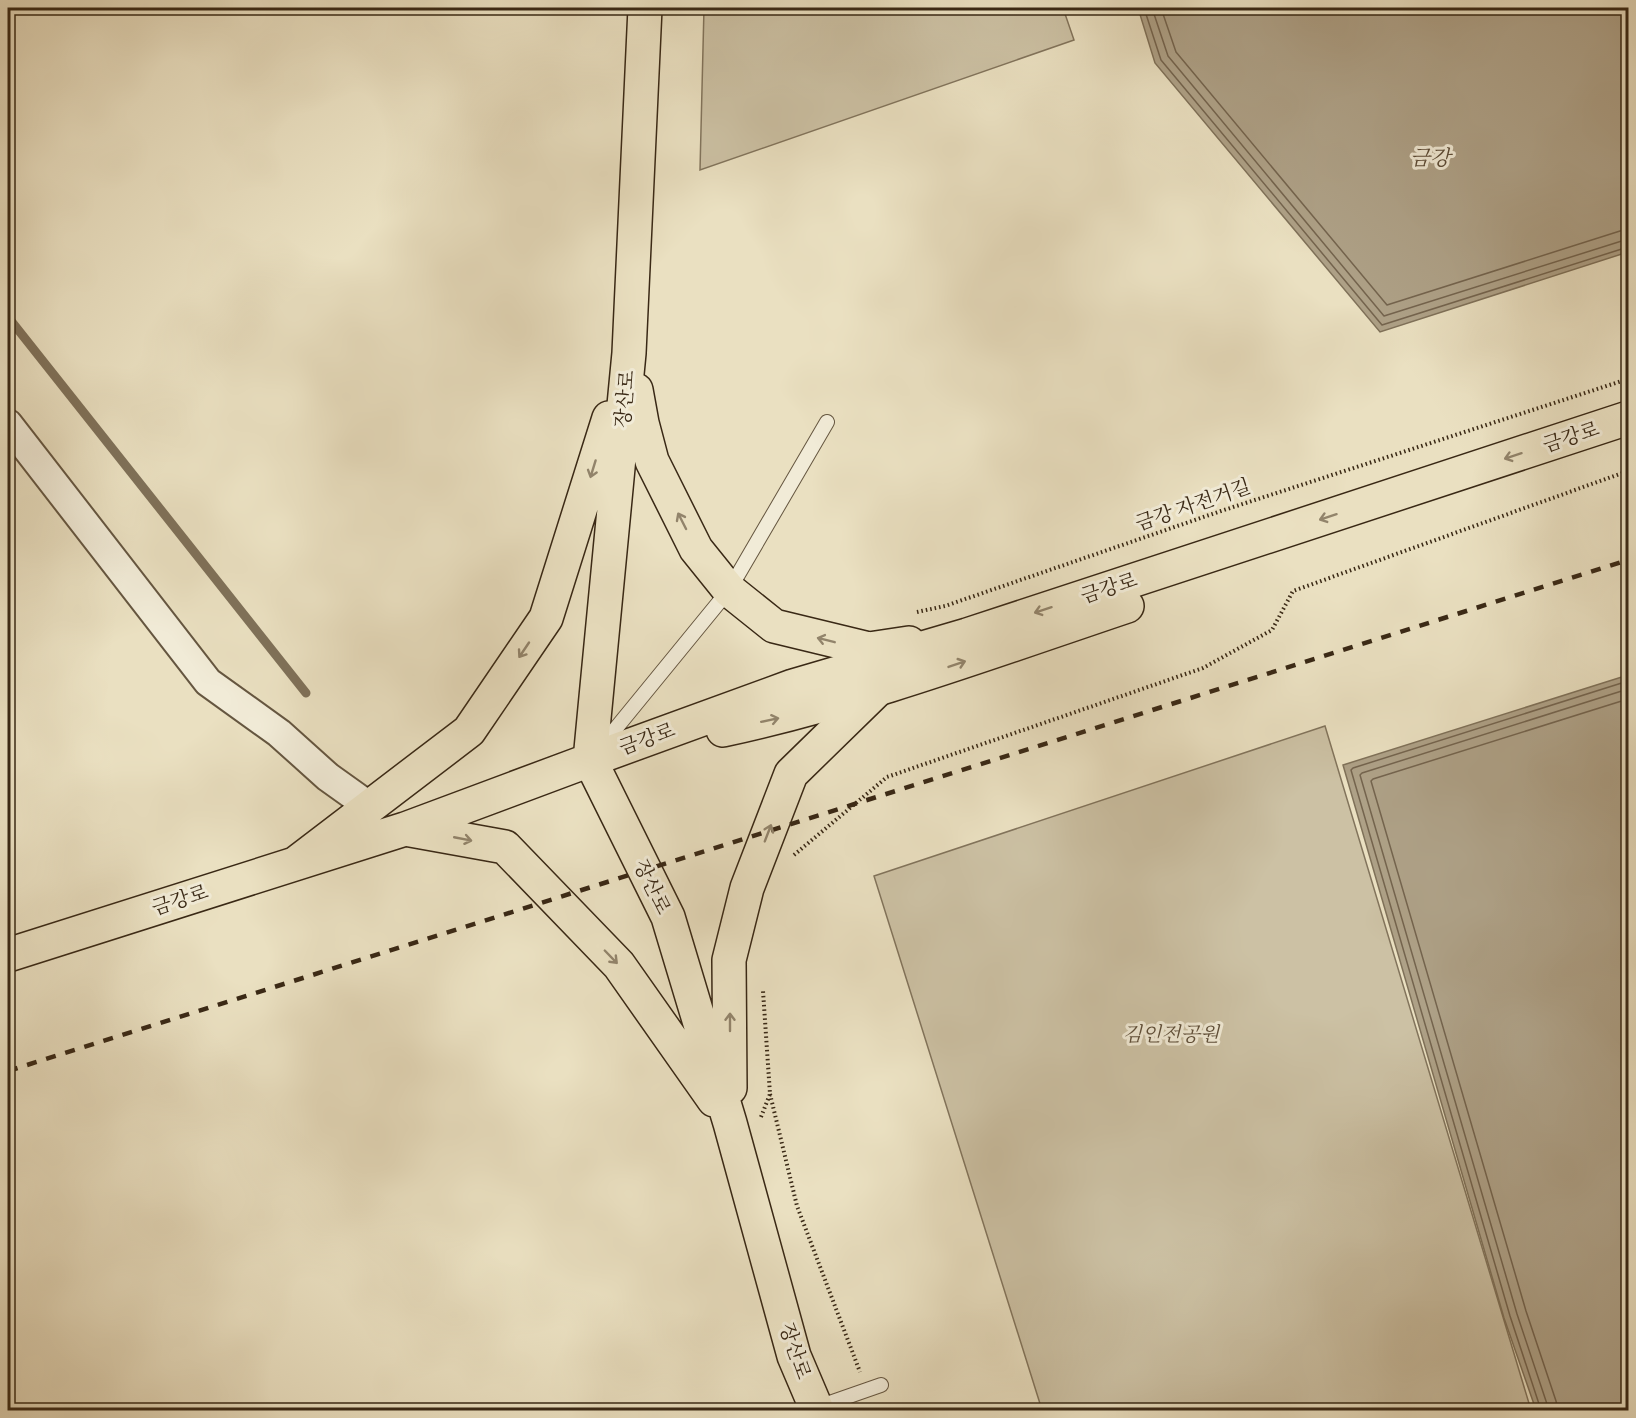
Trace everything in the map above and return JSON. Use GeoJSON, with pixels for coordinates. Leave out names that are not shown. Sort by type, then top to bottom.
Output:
{"type":"FeatureCollection","features":[{"type":"Feature","properties":{"kind":"main road","name":"장산로"},"geometry":{"type":"LineString","coordinates":[[645,8],[629,353],[590,760],[668,917],[730,1123],[794,1356],[813,1410]]}},
{"type":"Feature","properties":{"kind":"main road","name":"장산로"},"geometry":{"type":"LineString","coordinates":[[629,353],[642,423],[652,461],[696,549],[729,590],[774,626],[869,649],[967,635]]}},
{"type":"Feature","properties":{"kind":"main road"},"geometry":{"type":"LineString","coordinates":[[296,863],[469,731],[546,618],[629,353]]}},
{"type":"Feature","properties":{"kind":"main road","name":"금강로"},"geometry":{"type":"LineString","coordinates":[[8,955],[405,829],[793,686],[967,635],[1629,418]]}},
{"type":"Feature","properties":{"kind":"main road","name":"금강로"},"geometry":{"type":"LineString","coordinates":[[590,760],[787,716],[876,691],[1306,546],[1629,442]]}},
{"type":"Feature","properties":{"kind":"main road"},"geometry":{"type":"LineString","coordinates":[[730,1123],[729,960],[747,888],[791,774],[876,691]]}},
{"type":"Feature","properties":{"kind":"main road"},"geometry":{"type":"LineString","coordinates":[[405,829],[505,847],[620,965],[730,1123]]}},
{"type":"Feature","properties":{"kind":"street"},"geometry":{"type":"LineString","coordinates":[[8,424],[208,682],[279,733],[328,777],[370,807]]}},
{"type":"Feature","properties":{"kind":"lane"},"geometry":{"type":"LineString","coordinates":[[590,760],[729,590],[827,422]]}},
{"type":"Feature","properties":{"kind":"lane"},"geometry":{"type":"LineString","coordinates":[[813,1410],[881,1385]]}},
{"type":"Feature","properties":{"kind":"path","name":"금강 자전거길"},"geometry":{"type":"LineString","coordinates":[[913,613],[945,606],[1221,511],[1629,379]]}},
{"type":"Feature","properties":{"kind":"path"},"geometry":{"type":"LineString","coordinates":[[789,860],[887,777],[1203,668],[1272,630],[1293,591],[1629,471]]}},
{"type":"Feature","properties":{"kind":"path"},"geometry":{"type":"LineString","coordinates":[[762,979],[770,1094],[797,1206],[867,1390]]}},
{"type":"Feature","properties":{"kind":"path"},"geometry":{"type":"LineString","coordinates":[[741,1165],[770,1094]]}},
{"type":"Feature","properties":{"kind":"green space"},"geometry":{"type":"Polygon","coordinates":[[[704,8],[1063,8],[1074,40],[700,170],[704,8]]]}},
{"type":"Feature","properties":{"kind":"green space","name":"김인전공원"},"geometry":{"type":"Polygon","coordinates":[[[1325,726],[1531,1410],[1042,1410],[874,876],[1325,726]]]}},
{"type":"Feature","properties":{"kind":"water","name":"금강"},"geometry":{"type":"Polygon","coordinates":[[[1138,8],[1628,8],[1628,252],[1380,332],[1155,63],[1138,8]]]}},
{"type":"Feature","properties":{"kind":"water"},"geometry":{"type":"Polygon","coordinates":[[[1628,675],[1628,1410],[1536,1410],[1504,1318],[1343,765],[1628,675]]]}},
{"type":"Feature","properties":{"kind":"waterway"},"geometry":{"type":"LineString","coordinates":[[8,317],[306,693]]}},
{"type":"Feature","properties":{"kind":"railway"},"geometry":{"type":"LineString","coordinates":[[8,1071],[1628,560]]}}]}
